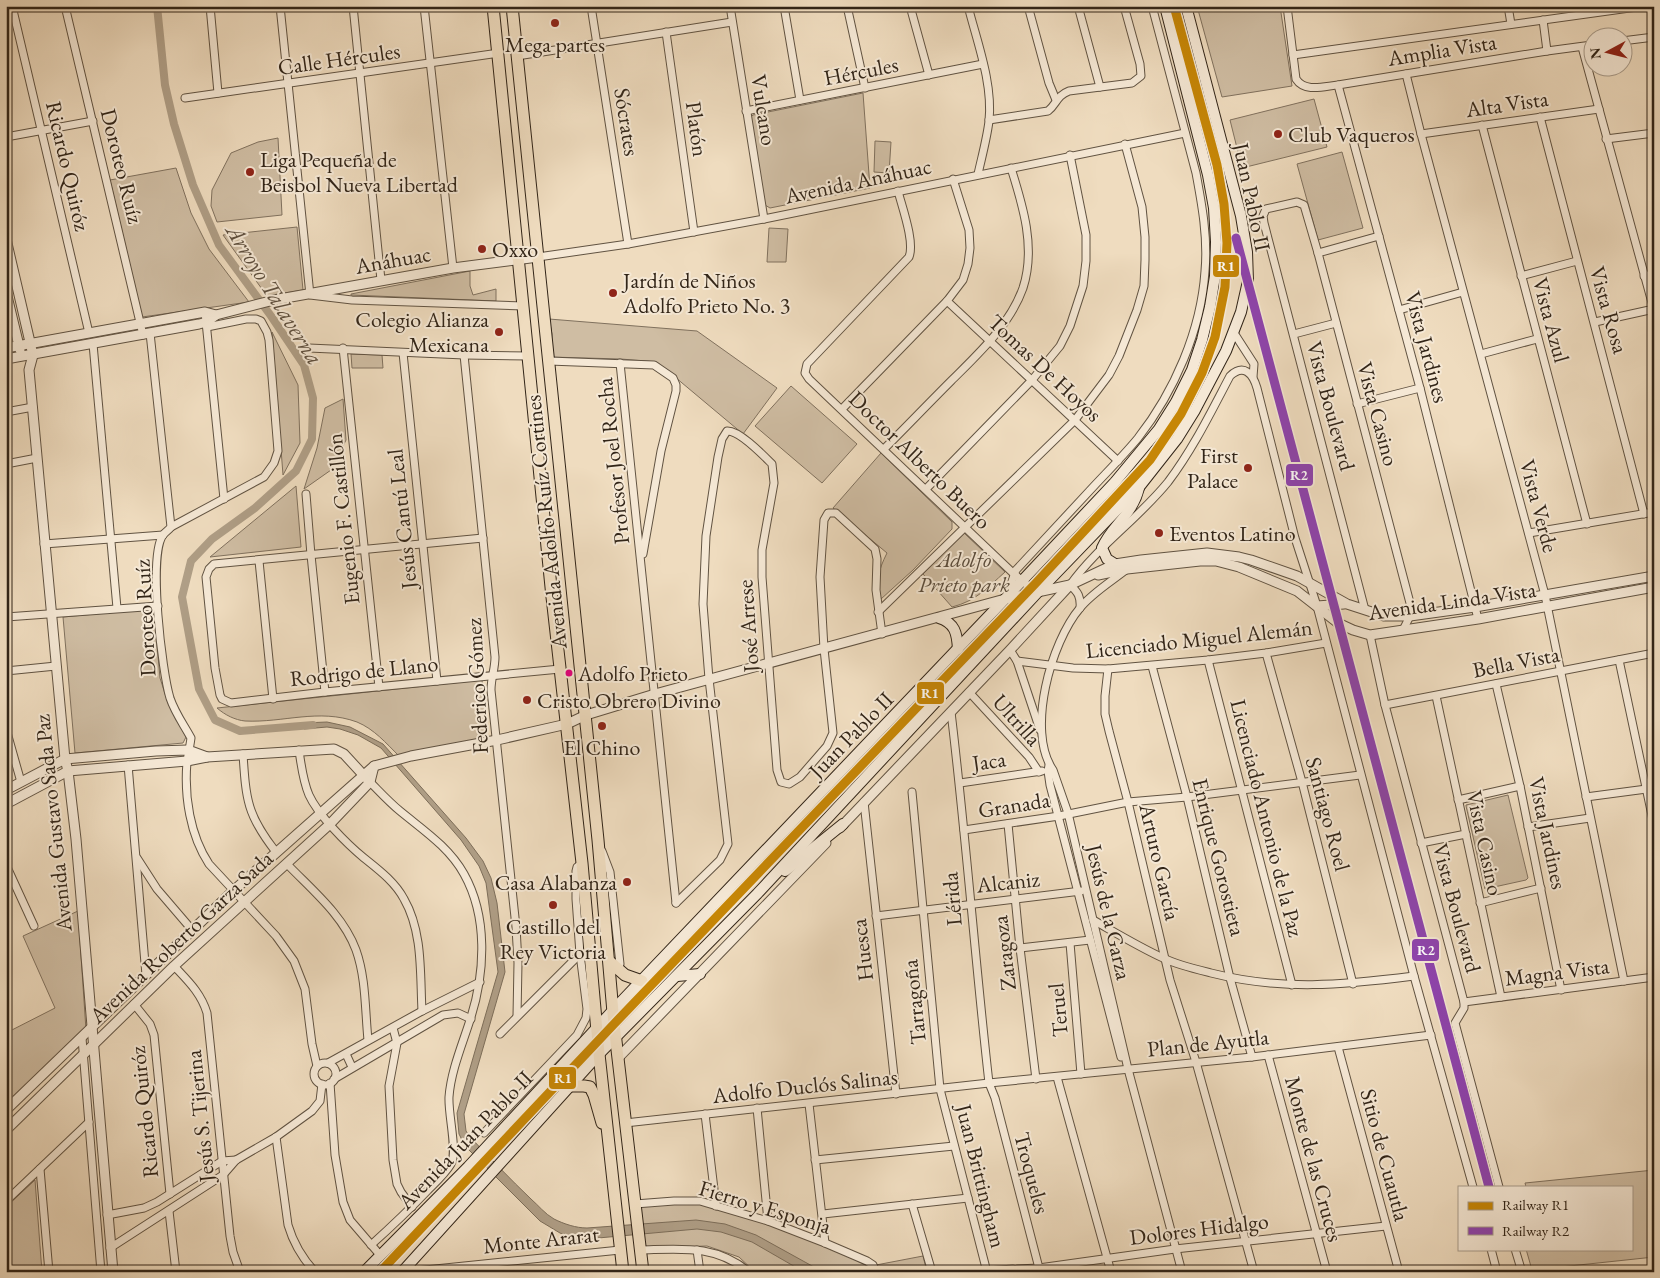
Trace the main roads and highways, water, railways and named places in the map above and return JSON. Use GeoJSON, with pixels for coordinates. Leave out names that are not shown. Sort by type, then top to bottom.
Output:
{"type":"FeatureCollection","features":[{"type":"Feature","properties":{"kind":"main road","name":"Avenida Adolfo Ruíz Cortines"},"geometry":{"type":"LineString","coordinates":[[493,6],[560,670],[582,863],[599,1054],[623,1272]]}},
{"type":"Feature","properties":{"kind":"main road","name":"Avenida Adolfo Ruíz Cortines"},"geometry":{"type":"LineString","coordinates":[[512,6],[598,840],[614,966],[613,1012],[643,1272]]}},
{"type":"Feature","properties":{"kind":"main road","name":"Juan Pablo II"},"geometry":{"type":"LineString","coordinates":[[613,1012],[1115,482],[1159,429],[1180,394],[1192,370],[1210,308],[1215,276],[1216,242],[1214,208],[1208,175],[1165,6]]}},
{"type":"Feature","properties":{"kind":"main road","name":"Juan Pablo II"},"geometry":{"type":"LineString","coordinates":[[599,1054],[757,894],[1037,593],[1140,486],[1177,439],[1195,410],[1234,333],[1242,312],[1248,282],[1247,252],[1241,216],[1186,6]]}},
{"type":"Feature","properties":{"kind":"main road"},"geometry":{"type":"LineString","coordinates":[[1115,564],[1107,559],[1102,548],[1105,541],[1131,510],[1140,486]]}},
{"type":"Feature","properties":{"kind":"main road"},"geometry":{"type":"LineString","coordinates":[[939,618],[947,620],[955,628],[958,648]]}},
{"type":"Feature","properties":{"kind":"main road"},"geometry":{"type":"LineString","coordinates":[[757,894],[843,824]]}},
{"type":"Feature","properties":{"kind":"main road"},"geometry":{"type":"LineString","coordinates":[[614,966],[625,975],[642,981]]}},
{"type":"Feature","properties":{"kind":"main road"},"geometry":{"type":"LineString","coordinates":[[676,976],[700,974]]}},
{"type":"Feature","properties":{"kind":"main road","name":"Avenida Juan Pablo II"},"geometry":{"type":"LineString","coordinates":[[364,1272],[468,1168],[613,1012]]}},
{"type":"Feature","properties":{"kind":"main road","name":"Avenida Juan Pablo II"},"geometry":{"type":"LineString","coordinates":[[402,1272],[599,1054]]}},
{"type":"Feature","properties":{"kind":"main road"},"geometry":{"type":"LineString","coordinates":[[570,1086],[590,1087],[594,1095],[612,1162]]}},
{"type":"Feature","properties":{"kind":"waterway","name":"Arroyo Talaverna"},"geometry":{"type":"LineString","coordinates":[[157,6],[165,85],[174,124],[193,185],[219,245],[304,365],[313,398],[312,439],[296,471],[255,508],[212,539],[191,561],[182,597],[199,689],[215,720],[240,731],[313,725]]}},
{"type":"Feature","properties":{"kind":"rail line","name":"R1"},"geometry":{"type":"LineString","coordinates":[[380,1272],[614,1024],[1035,584],[1150,460],[1181,414],[1202,373],[1215,337],[1225,287],[1227,243],[1224,204],[1217,165],[1174,6]]}},
{"type":"Feature","properties":{"kind":"rail line","name":"R2"},"geometry":{"type":"LineString","coordinates":[[1236,238],[1489,1186]]}},
{"type":"Feature","properties":{"kind":"place","name":"Mega partes"},"geometry":{"type":"Point","coordinates":[555,23]}},
{"type":"Feature","properties":{"kind":"place","name":"Club Vaqueros"},"geometry":{"type":"Point","coordinates":[1278,134]}},
{"type":"Feature","properties":{"kind":"place","name":"Liga Pequeña de Beisbol Nueva Libertad"},"geometry":{"type":"Point","coordinates":[250,172]}},
{"type":"Feature","properties":{"kind":"place","name":"Oxxo"},"geometry":{"type":"Point","coordinates":[482,249]}},
{"type":"Feature","properties":{"kind":"place","name":"Jardín de Niños Adolfo Prieto No. 3"},"geometry":{"type":"Point","coordinates":[613,293]}},
{"type":"Feature","properties":{"kind":"place","name":"Colegio Alianza Mexicana"},"geometry":{"type":"Point","coordinates":[499,332]}},
{"type":"Feature","properties":{"kind":"place","name":"First Palace"},"geometry":{"type":"Point","coordinates":[1248,468]}},
{"type":"Feature","properties":{"kind":"place","name":"Eventos Latino"},"geometry":{"type":"Point","coordinates":[1159,533]}},
{"type":"Feature","properties":{"kind":"place","name":"Adolfo Prieto"},"geometry":{"type":"Point","coordinates":[569,673]}},
{"type":"Feature","properties":{"kind":"place","name":"Cristo Obrero Divino"},"geometry":{"type":"Point","coordinates":[527,700]}},
{"type":"Feature","properties":{"kind":"place","name":"El Chino"},"geometry":{"type":"Point","coordinates":[602,726]}},
{"type":"Feature","properties":{"kind":"place","name":"Casa Alabanza"},"geometry":{"type":"Point","coordinates":[627,882]}},
{"type":"Feature","properties":{"kind":"place","name":"Castillo del Rey Victoria"},"geometry":{"type":"Point","coordinates":[553,905]}},
{"type":"Feature","properties":{"kind":"park label","name":"Adolfo Prieto park"},"geometry":{"type":"Point","coordinates":[964,572]}}]}
